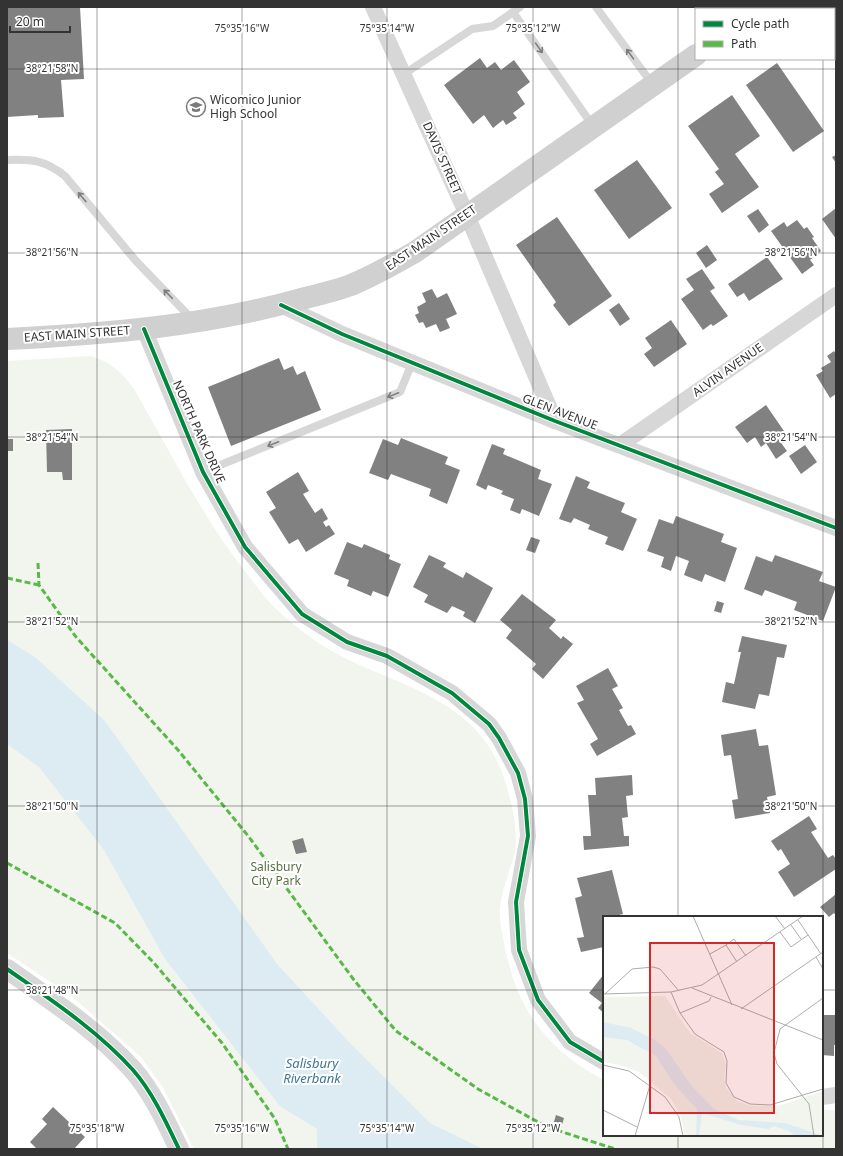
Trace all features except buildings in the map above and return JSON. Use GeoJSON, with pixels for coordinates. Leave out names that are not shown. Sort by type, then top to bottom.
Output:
{"type":"FeatureCollection","features":[{"type":"Feature","properties":{"kind":"main road","name":"EAST MAIN STREET"},"geometry":{"type":"LineString","coordinates":[[7,339],[144,329],[195,322],[282,304],[349,286],[383,271],[415,252],[695,56]]}},
{"type":"Feature","properties":{"kind":"street","name":"DAVIS STREET"},"geometry":{"type":"LineString","coordinates":[[374,7],[467,215],[555,421]]}},
{"type":"Feature","properties":{"kind":"street","name":"ALVIN AVENUE"},"geometry":{"type":"LineString","coordinates":[[620,445],[836,295]]}},
{"type":"Feature","properties":{"kind":"street","name":"GLEN AVENUE"},"geometry":{"type":"LineString","coordinates":[[282,304],[342,334],[555,421],[836,528]]}},
{"type":"Feature","properties":{"kind":"street","name":"NORTH PARK DRIVE"},"geometry":{"type":"LineString","coordinates":[[144,329],[203,472],[245,547],[302,614],[346,642],[387,656],[452,693],[489,724],[496,734],[518,773],[525,799],[528,836],[516,902],[519,950],[538,1000],[570,1042],[603,1061]]}},
{"type":"Feature","properties":{"kind":"street"},"geometry":{"type":"LineString","coordinates":[[7,969],[54,1002],[103,1042],[133,1071],[151,1094],[179,1149]]}},
{"type":"Feature","properties":{"kind":"street"},"geometry":{"type":"LineString","coordinates":[[823,1097],[836,1095]]}},
{"type":"Feature","properties":{"kind":"lane"},"geometry":{"type":"LineString","coordinates":[[596,7],[653,85]]}},
{"type":"Feature","properties":{"kind":"lane"},"geometry":{"type":"LineString","coordinates":[[404,74],[472,29],[493,26],[516,9],[593,127]]}},
{"type":"Feature","properties":{"kind":"lane"},"geometry":{"type":"LineString","coordinates":[[7,160],[38,160],[52,166],[65,176],[136,261],[195,322]]}},
{"type":"Feature","properties":{"kind":"lane"},"geometry":{"type":"LineString","coordinates":[[203,472],[400,392],[412,363]]}},
{"type":"Feature","properties":{"kind":"green space","name":"Salisbury City Park"},"geometry":{"type":"Polygon","coordinates":[[[91,356],[98,358],[116,368],[134,389],[215,530],[272,605],[307,635],[332,651],[432,697],[471,725],[487,744],[500,767],[510,797],[516,831],[515,851],[500,908],[500,919],[511,974],[528,1011],[539,1028],[552,1043],[568,1057],[603,1079],[603,1136],[823,1136],[823,1110],[836,1110],[836,1149],[194,1149],[162,1086],[141,1057],[70,995],[7,953],[7,361],[91,356]]]}},
{"type":"Feature","properties":{"kind":"water","name":"Salisbury Riverbank"},"geometry":{"type":"Polygon","coordinates":[[[7,640],[35,657],[105,721],[277,964],[349,1042],[430,1123],[483,1149],[317,1149],[317,1129],[280,1106],[165,959],[104,850],[39,767],[7,744],[7,640]]]}},
{"type":"Feature","properties":{"kind":"marked path"},"geometry":{"type":"LineString","coordinates":[[38,563],[39,585],[76,637],[178,750],[249,837],[354,980],[396,1031],[478,1089],[547,1127],[615,1149]]}},
{"type":"Feature","properties":{"kind":"marked path"},"geometry":{"type":"LineString","coordinates":[[7,578],[39,585]]}},
{"type":"Feature","properties":{"kind":"marked path"},"geometry":{"type":"LineString","coordinates":[[7,863],[115,923],[154,963],[222,1043],[275,1119],[288,1149]]}},
{"type":"Feature","properties":{"kind":"cycle path"},"geometry":{"type":"LineString","coordinates":[[281,305],[342,334],[555,421],[836,528]]}},
{"type":"Feature","properties":{"kind":"cycle path"},"geometry":{"type":"LineString","coordinates":[[144,329],[203,472],[245,547],[302,614],[347,642],[387,656],[452,693],[489,724],[499,738],[518,773],[525,799],[528,836],[516,902],[519,950],[538,1000],[570,1042],[603,1061]]}},
{"type":"Feature","properties":{"kind":"cycle path"},"geometry":{"type":"LineString","coordinates":[[7,969],[57,1004],[119,1055],[147,1088],[179,1149]]}},
{"type":"Feature","properties":{"kind":"place","name":"Wicomico Junior High School"},"geometry":{"type":"Point","coordinates":[196,107]}}]}
